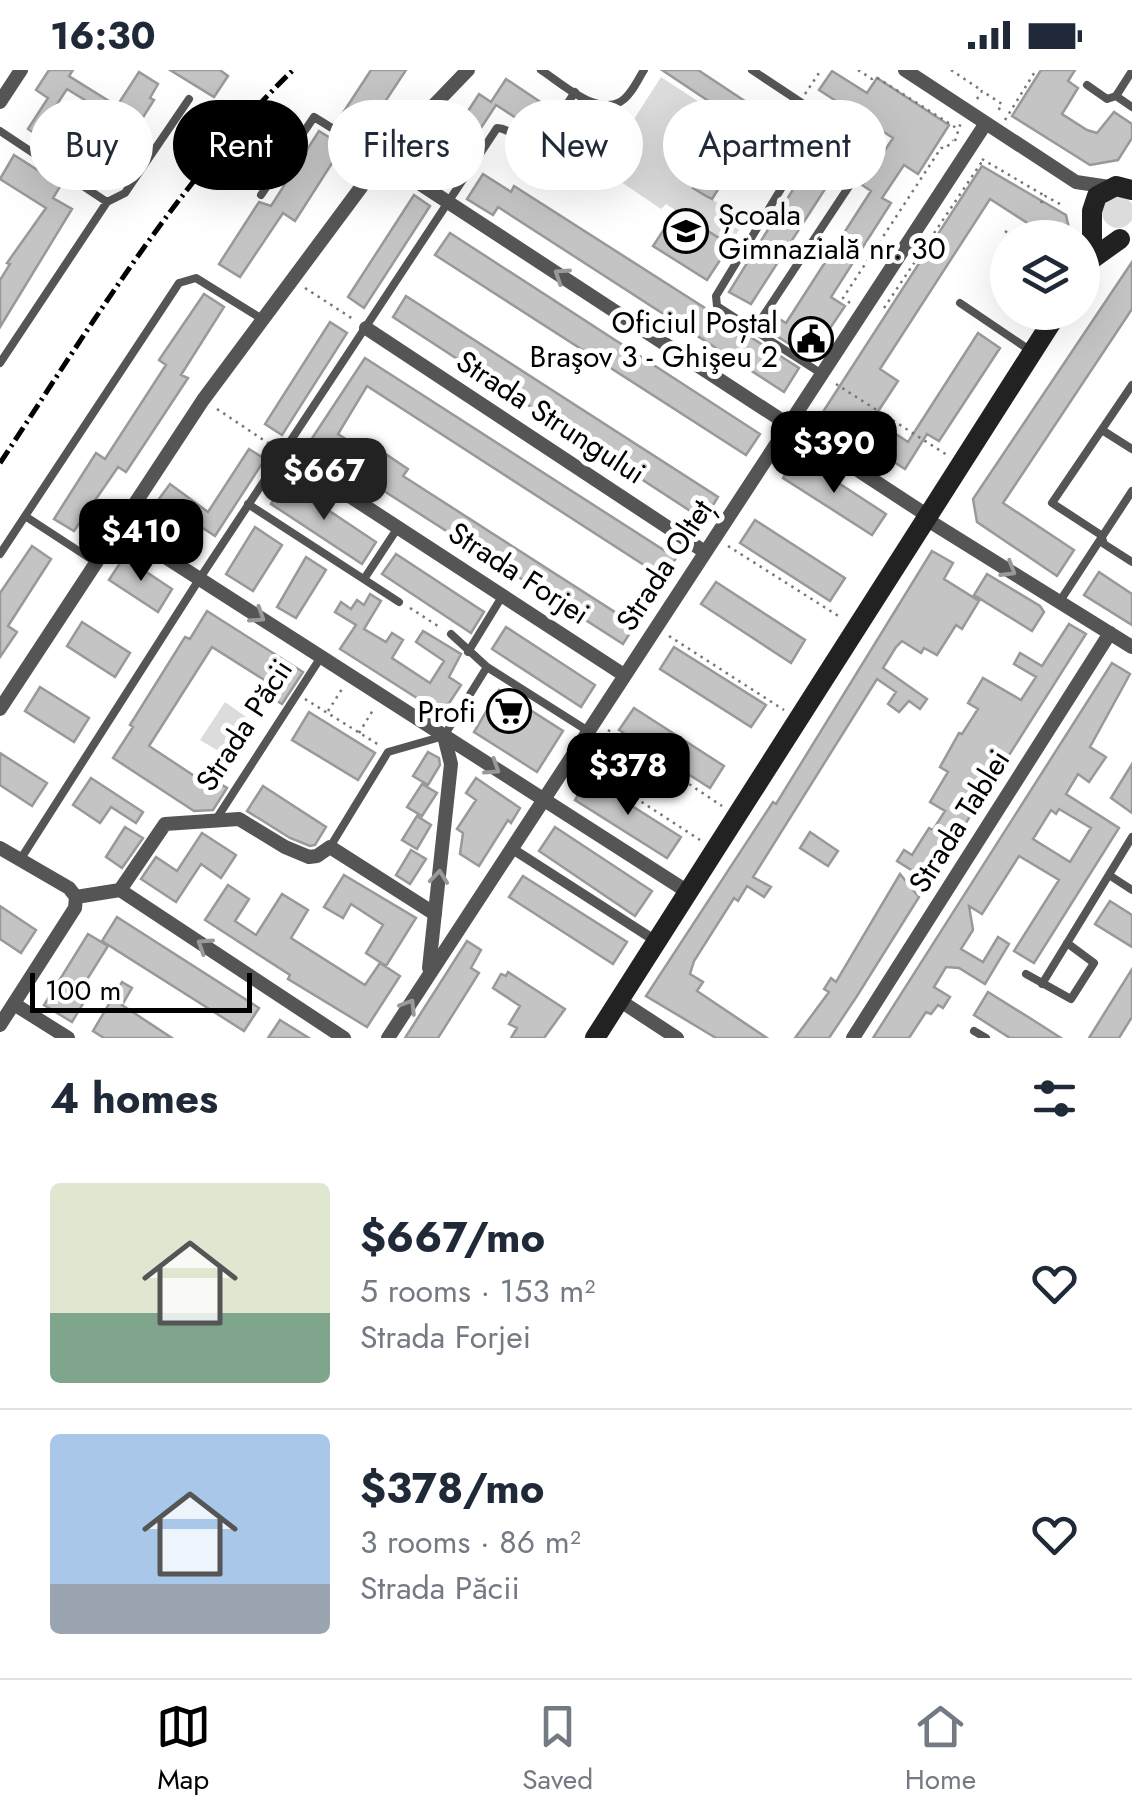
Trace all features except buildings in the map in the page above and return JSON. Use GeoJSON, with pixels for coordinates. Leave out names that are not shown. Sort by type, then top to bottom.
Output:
{"type":"FeatureCollection","features":[{"type":"Feature","properties":{"kind":"main road"},"geometry":{"type":"LineString","coordinates":[[1093,220],[1097,196],[1124,186]]}},
{"type":"Feature","properties":{"kind":"main road"},"geometry":{"type":"LineString","coordinates":[[1093,216],[1104,234],[1126,237]]}},
{"type":"Feature","properties":{"kind":"main road"},"geometry":{"type":"LineString","coordinates":[[1100,256],[1126,237]]}},
{"type":"Feature","properties":{"kind":"main road"},"geometry":{"type":"LineString","coordinates":[[595,1038],[1047,330]]}},
{"type":"Feature","properties":{"kind":"street"},"geometry":{"type":"LineString","coordinates":[[0,102],[21,70]]}},
{"type":"Feature","properties":{"kind":"street"},"geometry":{"type":"LineString","coordinates":[[439,100],[468,70]]}},
{"type":"Feature","properties":{"kind":"street"},"geometry":{"type":"LineString","coordinates":[[905,70],[1076,182],[1124,186]]}},
{"type":"Feature","properties":{"kind":"street","name":"Strada Olteț"},"geometry":{"type":"LineString","coordinates":[[388,1038],[822,374],[992,127]]}},
{"type":"Feature","properties":{"kind":"street"},"geometry":{"type":"LineString","coordinates":[[1076,182],[1093,216]]}},
{"type":"Feature","properties":{"kind":"street"},"geometry":{"type":"LineString","coordinates":[[0,709],[203,400],[358,190]]}},
{"type":"Feature","properties":{"kind":"street"},"geometry":{"type":"LineString","coordinates":[[431,190],[927,518],[1132,647]]}},
{"type":"Feature","properties":{"kind":"street","name":"Strada Strungului"},"geometry":{"type":"LineString","coordinates":[[366,328],[705,552]]}},
{"type":"Feature","properties":{"kind":"street","name":"Strada Forjei"},"geometry":{"type":"LineString","coordinates":[[282,452],[624,675]]}},
{"type":"Feature","properties":{"kind":"street","name":"Strada Păcii"},"geometry":{"type":"LineString","coordinates":[[117,526],[688,892]]}},
{"type":"Feature","properties":{"kind":"street","name":"Strada Tablei"},"geometry":{"type":"LineString","coordinates":[[853,1038],[1110,633]]}},
{"type":"Feature","properties":{"kind":"street"},"geometry":{"type":"LineString","coordinates":[[429,974],[450,764],[444,736]]}},
{"type":"Feature","properties":{"kind":"street","name":"Strada Păcii"},"geometry":{"type":"LineString","coordinates":[[120,890],[165,824],[240,819],[308,857],[330,847]]}},
{"type":"Feature","properties":{"kind":"street"},"geometry":{"type":"LineString","coordinates":[[330,847],[435,914]]}},
{"type":"Feature","properties":{"kind":"street"},"geometry":{"type":"LineString","coordinates":[[0,848],[69,888],[76,897],[75,908],[0,1025]]}},
{"type":"Feature","properties":{"kind":"street"},"geometry":{"type":"LineString","coordinates":[[511,848],[656,942]]}},
{"type":"Feature","properties":{"kind":"street"},"geometry":{"type":"LineString","coordinates":[[76,897],[120,890],[326,1033],[344,1038]]}},
{"type":"Feature","properties":{"kind":"street"},"geometry":{"type":"LineString","coordinates":[[619,1000],[677,1038]]}},
{"type":"Feature","properties":{"kind":"street"},"geometry":{"type":"LineString","coordinates":[[14,1004],[68,1038]]}},
{"type":"Feature","properties":{"kind":"lane"},"geometry":{"type":"LineString","coordinates":[[541,70],[593,103],[621,102],[644,70]]}},
{"type":"Feature","properties":{"kind":"lane"},"geometry":{"type":"LineString","coordinates":[[752,70],[797,100]]}},
{"type":"Feature","properties":{"kind":"lane"},"geometry":{"type":"LineString","coordinates":[[1087,85],[1108,99],[1116,96],[1132,71]]}},
{"type":"Feature","properties":{"kind":"lane"},"geometry":{"type":"LineString","coordinates":[[20,860],[248,504],[497,128],[540,145],[576,92]]}},
{"type":"Feature","properties":{"kind":"lane"},"geometry":{"type":"LineString","coordinates":[[1116,96],[1132,106]]}},
{"type":"Feature","properties":{"kind":"lane"},"geometry":{"type":"LineString","coordinates":[[0,363],[107,202],[126,193],[189,99]]}},
{"type":"Feature","properties":{"kind":"lane"},"geometry":{"type":"LineString","coordinates":[[261,195],[314,117],[328,125]]}},
{"type":"Feature","properties":{"kind":"lane"},"geometry":{"type":"LineString","coordinates":[[0,131],[107,202]]}},
{"type":"Feature","properties":{"kind":"lane"},"geometry":{"type":"LineString","coordinates":[[780,190],[716,296],[717,306],[822,374]]}},
{"type":"Feature","properties":{"kind":"lane"},"geometry":{"type":"LineString","coordinates":[[754,330],[847,190]]}},
{"type":"Feature","properties":{"kind":"lane"},"geometry":{"type":"LineString","coordinates":[[0,554],[179,284],[196,278],[262,319]]}},
{"type":"Feature","properties":{"kind":"lane"},"geometry":{"type":"LineString","coordinates":[[960,303],[1033,352]]}},
{"type":"Feature","properties":{"kind":"lane"},"geometry":{"type":"LineString","coordinates":[[1132,384],[1128,401],[1102,430],[1052,503],[1132,562]]}},
{"type":"Feature","properties":{"kind":"lane"},"geometry":{"type":"LineString","coordinates":[[1102,430],[1132,449]]}},
{"type":"Feature","properties":{"kind":"lane"},"geometry":{"type":"LineString","coordinates":[[1060,601],[1132,491]]}},
{"type":"Feature","properties":{"kind":"lane"},"geometry":{"type":"LineString","coordinates":[[248,504],[400,602]]}},
{"type":"Feature","properties":{"kind":"lane"},"geometry":{"type":"LineString","coordinates":[[26,516],[94,561]]}},
{"type":"Feature","properties":{"kind":"lane"},"geometry":{"type":"LineString","coordinates":[[364,579],[398,527]]}},
{"type":"Feature","properties":{"kind":"lane"},"geometry":{"type":"LineString","coordinates":[[468,652],[503,595]]}},
{"type":"Feature","properties":{"kind":"lane"},"geometry":{"type":"LineString","coordinates":[[451,634],[487,667],[591,726]]}},
{"type":"Feature","properties":{"kind":"lane","name":"Strada Păcii"},"geometry":{"type":"LineString","coordinates":[[214,822],[320,657]]}},
{"type":"Feature","properties":{"kind":"lane"},"geometry":{"type":"LineString","coordinates":[[330,847],[388,752],[444,736],[487,667]]}},
{"type":"Feature","properties":{"kind":"lane"},"geometry":{"type":"LineString","coordinates":[[1042,984],[1132,837]]}},
{"type":"Feature","properties":{"kind":"lane"},"geometry":{"type":"LineString","coordinates":[[1109,875],[1132,890]]}},
{"type":"Feature","properties":{"kind":"lane"},"geometry":{"type":"LineString","coordinates":[[1026,974],[1072,1000],[1093,969],[1092,959],[1067,943]]}},
{"type":"Feature","properties":{"kind":"lane"},"geometry":{"type":"LineString","coordinates":[[974,1030],[986,1038]]}},
{"type":"Feature","properties":{"kind":"path"},"geometry":{"type":"LineString","coordinates":[[801,100],[821,70]]}},
{"type":"Feature","properties":{"kind":"path"},"geometry":{"type":"LineString","coordinates":[[858,70],[872,78],[876,76],[959,130]]}},
{"type":"Feature","properties":{"kind":"path"},"geometry":{"type":"LineString","coordinates":[[951,70],[982,91]]}},
{"type":"Feature","properties":{"kind":"path"},"geometry":{"type":"LineString","coordinates":[[992,127],[1036,70]]}},
{"type":"Feature","properties":{"kind":"path"},"geometry":{"type":"LineString","coordinates":[[876,319],[983,160]]}},
{"type":"Feature","properties":{"kind":"path"},"geometry":{"type":"LineString","coordinates":[[1041,203],[1045,196],[1060,204]]}},
{"type":"Feature","properties":{"kind":"path"},"geometry":{"type":"LineString","coordinates":[[291,279],[366,328]]}},
{"type":"Feature","properties":{"kind":"path"},"geometry":{"type":"LineString","coordinates":[[822,374],[961,464]]}},
{"type":"Feature","properties":{"kind":"path"},"geometry":{"type":"LineString","coordinates":[[203,400],[282,452]]}},
{"type":"Feature","properties":{"kind":"path"},"geometry":{"type":"LineString","coordinates":[[714,538],[857,627]]}},
{"type":"Feature","properties":{"kind":"path"},"geometry":{"type":"LineString","coordinates":[[400,602],[451,634]]}},
{"type":"Feature","properties":{"kind":"path"},"geometry":{"type":"LineString","coordinates":[[656,627],[798,720]]}},
{"type":"Feature","properties":{"kind":"path"},"geometry":{"type":"LineString","coordinates":[[327,712],[350,676]]}},
{"type":"Feature","properties":{"kind":"path"},"geometry":{"type":"LineString","coordinates":[[297,694],[388,752]]}},
{"type":"Feature","properties":{"kind":"path"},"geometry":{"type":"LineString","coordinates":[[359,732],[382,696]]}},
{"type":"Feature","properties":{"kind":"path"},"geometry":{"type":"LineString","coordinates":[[591,726],[736,816]]}},
{"type":"Feature","properties":{"kind":"path"},"geometry":{"type":"LineString","coordinates":[[572,756],[714,850]]}},
{"type":"Feature","properties":{"kind":"shaded area"},"geometry":{"type":"Polygon","coordinates":[[[661,77],[696,100],[663,100],[663,190],[697,190],[745,220],[730,245],[666,204],[661,209],[633,190],[643,190],[643,105],[661,77]]]}},
{"type":"Feature","properties":{"kind":"shaded area"},"geometry":{"type":"Polygon","coordinates":[[[1118,196],[1130,200],[1130,224],[1118,228],[1106,224],[1102,212],[1106,200],[1118,196]]]}},
{"type":"Feature","properties":{"kind":"shaded area"},"geometry":{"type":"Polygon","coordinates":[[[225,702],[259,726],[237,762],[200,740],[225,702]]]}},
{"type":"Feature","properties":{"kind":"railway"},"geometry":{"type":"LineString","coordinates":[[0,463],[136,258],[211,160],[293,70]]}},
{"type":"Feature","properties":{"kind":"place","name":"Școala Gimnazială nr. 30"},"geometry":{"type":"Point","coordinates":[686,231]}},
{"type":"Feature","properties":{"kind":"place","name":"Oficiul Poștal Braşov 3 - Ghişeu 2"},"geometry":{"type":"Point","coordinates":[811,339]}},
{"type":"Feature","properties":{"kind":"place","name":"Profi"},"geometry":{"type":"Point","coordinates":[509,711]}}]}
